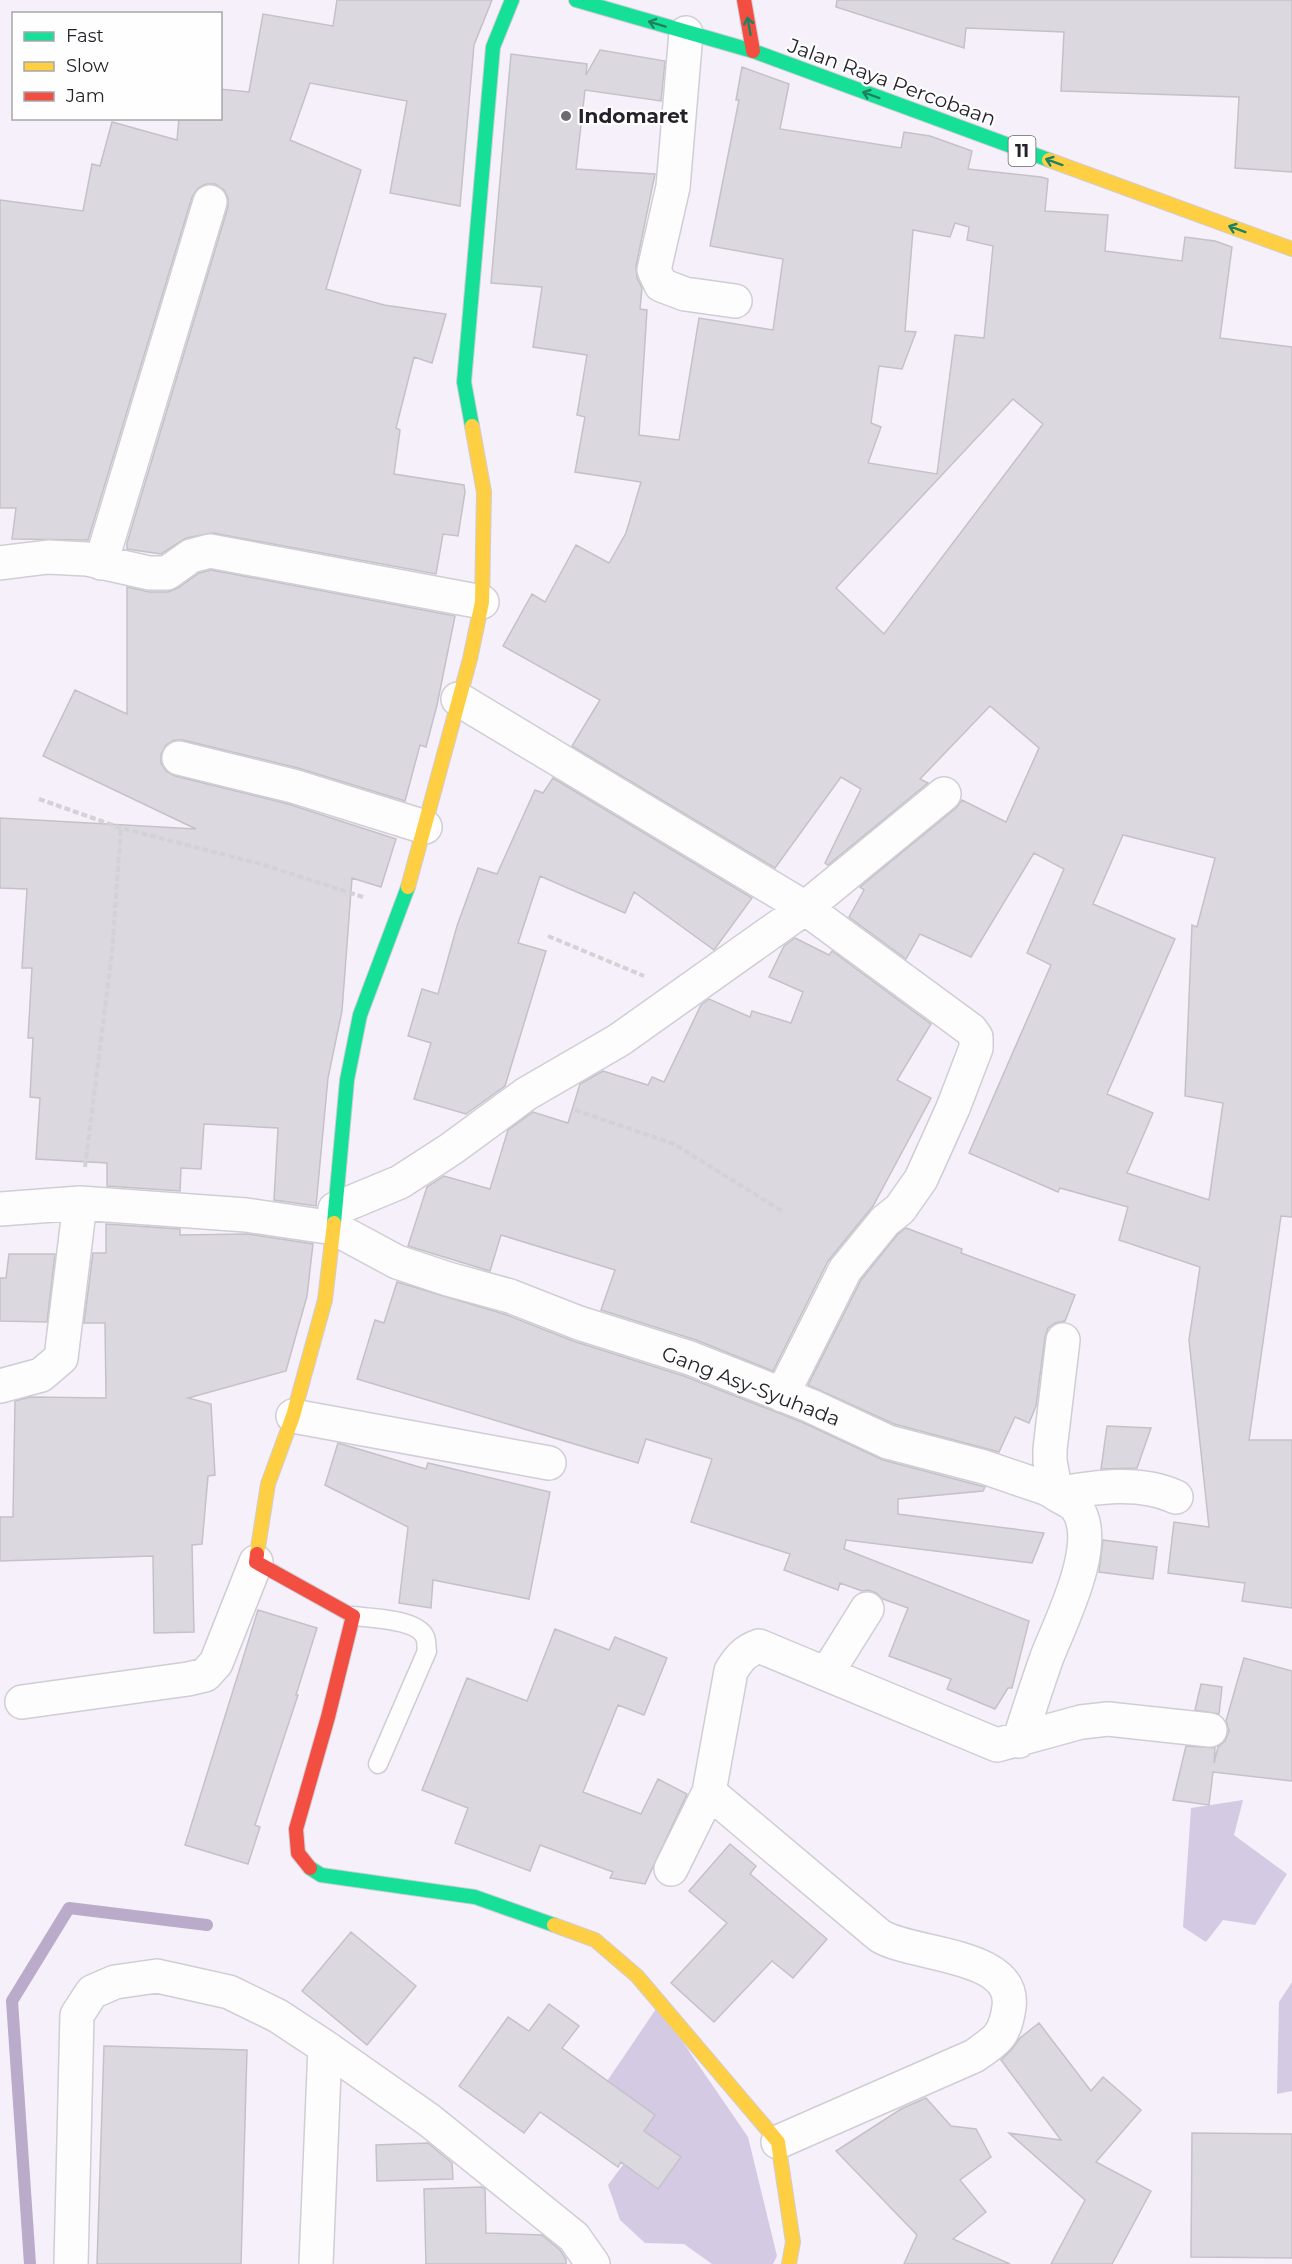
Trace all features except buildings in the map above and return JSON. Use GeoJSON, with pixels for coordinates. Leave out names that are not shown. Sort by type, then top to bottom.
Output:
{"type":"FeatureCollection","features":[{"type":"Feature","properties":{"kind":"main road"},"geometry":{"type":"LineString","coordinates":[[512,0],[492,47],[464,382],[484,492],[482,602],[470,659],[425,827],[400,910],[360,1015],[347,1080],[325,1300],[293,1416],[268,1484],[256,1562],[353,1616],[328,1717],[296,1829],[297,1853],[308,1866],[321,1875],[475,1897],[595,1940],[637,1976],[778,2142],[793,2242],[789,2264]]}},
{"type":"Feature","properties":{"kind":"main road","name":"Jalan Raya Percobaan"},"geometry":{"type":"LineString","coordinates":[[576,0],[753,51],[1292,249]]}},
{"type":"Feature","properties":{"kind":"main road"},"geometry":{"type":"LineString","coordinates":[[744,0],[753,51]]}},
{"type":"Feature","properties":{"kind":"street"},"geometry":{"type":"LineString","coordinates":[[686,33],[673,187],[654,270],[661,285],[685,294],[735,301]]}},
{"type":"Feature","properties":{"kind":"street"},"geometry":{"type":"LineString","coordinates":[[101,563],[210,202]]}},
{"type":"Feature","properties":{"kind":"street"},"geometry":{"type":"LineString","coordinates":[[0,563],[48,557],[87,560],[149,573],[167,573],[192,556],[210,551],[482,602]]}},
{"type":"Feature","properties":{"kind":"street"},"geometry":{"type":"LineString","coordinates":[[458,699],[805,908],[971,1030],[977,1041],[954,1108],[921,1179],[900,1209],[885,1221],[846,1270],[782,1395]]}},
{"type":"Feature","properties":{"kind":"street"},"geometry":{"type":"LineString","coordinates":[[179,758],[293,786],[425,827]]}},
{"type":"Feature","properties":{"kind":"street"},"geometry":{"type":"LineString","coordinates":[[0,1209],[80,1203],[246,1215],[334,1218],[400,1182],[451,1149],[526,1094],[619,1040],[805,908],[944,794]]}},
{"type":"Feature","properties":{"kind":"street"},"geometry":{"type":"LineString","coordinates":[[0,1386],[41,1375],[61,1358],[80,1203]]}},
{"type":"Feature","properties":{"kind":"street","name":"Gang Asy-Syuhada"},"geometry":{"type":"LineString","coordinates":[[334,1218],[397,1262],[447,1279],[510,1296],[579,1323],[690,1358],[782,1395],[888,1442],[984,1467],[1048,1489],[1076,1507],[1083,1526],[1085,1541],[1073,1596],[1048,1656],[1019,1740]]}},
{"type":"Feature","properties":{"kind":"street"},"geometry":{"type":"LineString","coordinates":[[1063,1340],[1050,1449],[1056,1494],[1097,1486],[1161,1490],[1176,1497]]}},
{"type":"Feature","properties":{"kind":"street"},"geometry":{"type":"LineString","coordinates":[[293,1416],[549,1463]]}},
{"type":"Feature","properties":{"kind":"street"},"geometry":{"type":"LineString","coordinates":[[22,1702],[205,1675],[216,1664],[256,1562]]}},
{"type":"Feature","properties":{"kind":"street"},"geometry":{"type":"LineString","coordinates":[[827,1673],[867,1609]]}},
{"type":"Feature","properties":{"kind":"street"},"geometry":{"type":"LineString","coordinates":[[670,1869],[709,1792],[731,1671],[738,1658],[748,1650],[759,1646],[997,1745],[1081,1722],[1108,1719],[1210,1730]]}},
{"type":"Feature","properties":{"kind":"street"},"geometry":{"type":"LineString","coordinates":[[709,1792],[880,1936],[891,1942],[986,1968],[997,1974],[1008,1986],[1010,2003],[1007,2020],[1000,2037],[974,2056],[778,2142]]}},
{"type":"Feature","properties":{"kind":"street"},"geometry":{"type":"LineString","coordinates":[[70,2264],[77,2016],[92,1992],[115,1982],[157,1976],[229,1992],[278,2016],[325,2047],[429,2120],[574,2237],[593,2264]]}},
{"type":"Feature","properties":{"kind":"street"},"geometry":{"type":"LineString","coordinates":[[316,2264],[325,2047]]}},
{"type":"Feature","properties":{"kind":"lane"},"geometry":{"type":"LineString","coordinates":[[353,1616],[387,1619],[416,1627],[426,1638],[427,1651],[378,1764]]}},
{"type":"Feature","properties":{"kind":"path"},"geometry":{"type":"LineString","coordinates":[[39,799],[121,828],[264,865],[400,910]]}},
{"type":"Feature","properties":{"kind":"path"},"geometry":{"type":"LineString","coordinates":[[80,1203],[112,952],[121,828]]}},
{"type":"Feature","properties":{"kind":"path"},"geometry":{"type":"LineString","coordinates":[[548,936],[686,993]]}},
{"type":"Feature","properties":{"kind":"path"},"geometry":{"type":"LineString","coordinates":[[526,1094],[674,1144],[782,1211]]}},
{"type":"Feature","properties":{"kind":"shaded area"},"geometry":{"type":"Polygon","coordinates":[[[1243,1800],[1234,1835],[1287,1874],[1255,1925],[1223,1920],[1206,1942],[1183,1927],[1191,1808],[1243,1800]]]}},
{"type":"Feature","properties":{"kind":"shaded area"},"geometry":{"type":"Polygon","coordinates":[[[1292,1982],[1292,2091],[1277,2094],[1279,2002],[1292,1982]]]}},
{"type":"Feature","properties":{"kind":"shaded area"},"geometry":{"type":"Polygon","coordinates":[[[658,2006],[748,2137],[777,2256],[773,2264],[712,2264],[684,2244],[645,2243],[620,2220],[608,2185],[636,2147],[597,2096],[658,2006]]]}},
{"type":"Feature","properties":{"kind":"waterway"},"geometry":{"type":"LineString","coordinates":[[30,2264],[12,2001],[69,1908],[207,1925]]}},
{"type":"Feature","properties":{"kind":"traffic: fast"},"geometry":{"type":"LineString","coordinates":[[472,426],[464,382],[493,47],[512,0]]}},
{"type":"Feature","properties":{"kind":"traffic: fast"},"geometry":{"type":"LineString","coordinates":[[576,0],[753,51],[1049,160]]}},
{"type":"Feature","properties":{"kind":"traffic: fast"},"geometry":{"type":"LineString","coordinates":[[334,1223],[347,1080],[360,1015],[408,887]]}},
{"type":"Feature","properties":{"kind":"traffic: fast"},"geometry":{"type":"LineString","coordinates":[[310,1868],[321,1875],[475,1897],[554,1925]]}},
{"type":"Feature","properties":{"kind":"traffic: slow"},"geometry":{"type":"LineString","coordinates":[[1049,160],[1292,249]]}},
{"type":"Feature","properties":{"kind":"traffic: slow"},"geometry":{"type":"LineString","coordinates":[[408,887],[470,659],[482,602],[484,492],[472,426]]}},
{"type":"Feature","properties":{"kind":"traffic: slow"},"geometry":{"type":"LineString","coordinates":[[257,1554],[268,1484],[293,1416],[325,1300],[334,1223]]}},
{"type":"Feature","properties":{"kind":"traffic: slow"},"geometry":{"type":"LineString","coordinates":[[554,1925],[595,1940],[637,1976],[778,2142],[793,2242],[789,2264]]}},
{"type":"Feature","properties":{"kind":"traffic: jam"},"geometry":{"type":"LineString","coordinates":[[744,0],[753,51]]}},
{"type":"Feature","properties":{"kind":"traffic: jam"},"geometry":{"type":"LineString","coordinates":[[257,1554],[256,1562],[353,1616],[328,1717],[296,1829],[298,1853],[310,1868]]}},
{"type":"Feature","properties":{"kind":"place","name":"Indomaret"},"geometry":{"type":"Point","coordinates":[566,116]}}]}
